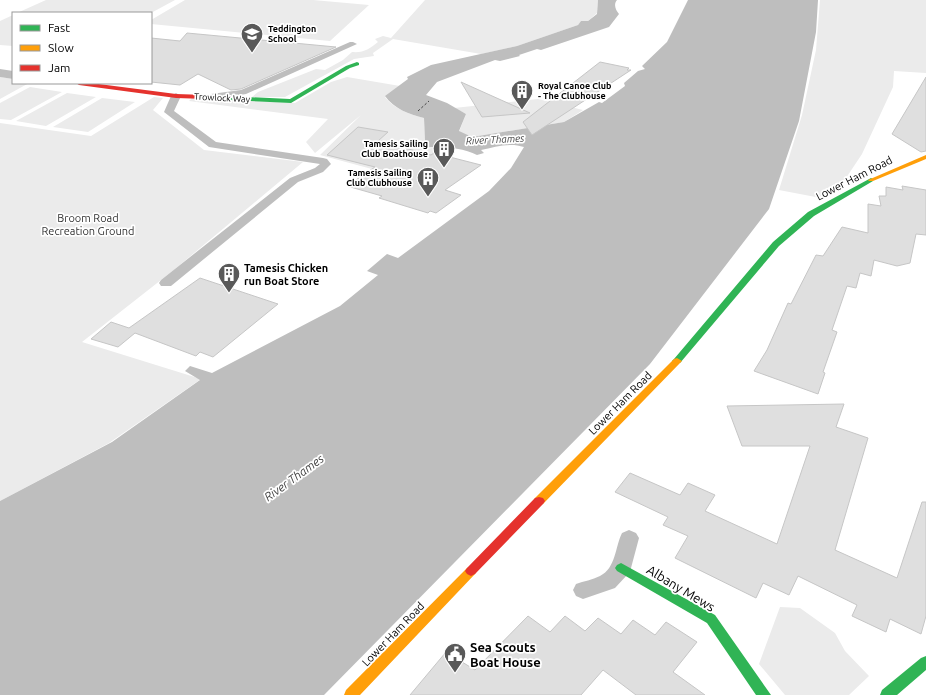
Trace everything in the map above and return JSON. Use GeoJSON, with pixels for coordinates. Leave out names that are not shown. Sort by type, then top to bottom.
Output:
{"type":"FeatureCollection","features":[{"type":"Feature","properties":{"kind":"street","name":"Trowlock Way"},"geometry":{"type":"LineString","coordinates":[[86,84],[176,96],[291,101],[348,67],[357,64]]}},
{"type":"Feature","properties":{"kind":"street"},"geometry":{"type":"LineString","coordinates":[[0,73],[12,75]]}},
{"type":"Feature","properties":{"kind":"street","name":"Lower Ham Road"},"geometry":{"type":"LineString","coordinates":[[351,695],[489,552],[674,365],[785,235],[811,214],[875,178],[926,158]]}},
{"type":"Feature","properties":{"kind":"street","name":"Albany Mews"},"geometry":{"type":"LineString","coordinates":[[621,568],[711,619],[764,695]]}},
{"type":"Feature","properties":{"kind":"street"},"geometry":{"type":"LineString","coordinates":[[887,695],[926,662]]}},
{"type":"Feature","properties":{"kind":"lane"},"geometry":{"type":"LineString","coordinates":[[211,97],[243,92],[353,44]]}},
{"type":"Feature","properties":{"kind":"lane"},"geometry":{"type":"LineString","coordinates":[[166,283],[294,180],[319,170],[326,164],[323,161],[213,144],[169,112],[176,96]]}},
{"type":"Feature","properties":{"kind":"lane"},"geometry":{"type":"LineString","coordinates":[[582,590],[608,582],[621,568],[629,538]]}},
{"type":"Feature","properties":{"kind":"green space"},"geometry":{"type":"Polygon","coordinates":[[[46,0],[175,0],[152,12],[19,12],[46,0]]]}},
{"type":"Feature","properties":{"kind":"green space"},"geometry":{"type":"Polygon","coordinates":[[[185,0],[313,0],[369,5],[330,41],[152,24],[152,19],[185,0]]]}},
{"type":"Feature","properties":{"kind":"green space"},"geometry":{"type":"Polygon","coordinates":[[[425,0],[598,0],[597,13],[588,21],[581,21],[578,25],[517,46],[481,54],[393,39],[373,53],[374,56],[354,59],[285,97],[252,97],[258,92],[316,69],[325,70],[343,60],[352,52],[360,52],[369,49],[378,42],[375,39],[383,36],[391,38],[425,0]]]}},
{"type":"Feature","properties":{"kind":"green space"},"geometry":{"type":"Polygon","coordinates":[[[820,0],[926,0],[926,73],[894,71],[893,87],[862,154],[840,187],[821,198],[779,190],[802,115],[816,50],[820,0]]]}},
{"type":"Feature","properties":{"kind":"green space"},"geometry":{"type":"Polygon","coordinates":[[[12,15],[12,46],[0,45],[0,21],[12,15]]]}},
{"type":"Feature","properties":{"kind":"green space"},"geometry":{"type":"Polygon","coordinates":[[[0,77],[12,79],[12,84],[27,84],[0,99],[0,77]]]}},
{"type":"Feature","properties":{"kind":"green space"},"geometry":{"type":"Polygon","coordinates":[[[347,77],[400,86],[385,97],[397,108],[407,113],[424,118],[425,141],[428,149],[435,147],[434,153],[407,173],[394,175],[320,155],[361,115],[315,153],[306,142],[328,119],[189,101],[192,98],[295,103],[331,82],[347,77]]]}},
{"type":"Feature","properties":{"kind":"green space"},"geometry":{"type":"Polygon","coordinates":[[[30,87],[62,92],[11,120],[0,119],[0,103],[30,87]]]}},
{"type":"Feature","properties":{"kind":"green space"},"geometry":{"type":"Polygon","coordinates":[[[67,93],[96,97],[46,126],[16,121],[67,93]]]}},
{"type":"Feature","properties":{"kind":"green space","name":"Broom Road Recreation Ground"},"geometry":{"type":"Polygon","coordinates":[[[154,97],[163,98],[153,110],[204,150],[303,162],[175,269],[82,342],[201,379],[109,443],[0,501],[0,123],[91,136],[154,97]]]}},
{"type":"Feature","properties":{"kind":"green space"},"geometry":{"type":"Polygon","coordinates":[[[102,98],[135,102],[88,132],[53,127],[102,98]]]}},
{"type":"Feature","properties":{"kind":"green space"},"geometry":{"type":"Polygon","coordinates":[[[538,99],[583,110],[564,122],[472,137],[459,132],[466,114],[454,108],[538,99]]]}},
{"type":"Feature","properties":{"kind":"green space"},"geometry":{"type":"Polygon","coordinates":[[[780,607],[800,608],[835,633],[845,651],[869,676],[849,695],[785,695],[759,664],[780,607]]]}},
{"type":"Feature","properties":{"kind":"water","name":"River Thames"},"geometry":{"type":"Polygon","coordinates":[[[598,0],[617,0],[615,6],[619,14],[609,27],[541,50],[537,49],[519,55],[520,56],[500,61],[495,60],[437,82],[426,95],[447,103],[466,114],[459,131],[472,137],[564,122],[599,102],[602,103],[625,86],[624,83],[638,71],[645,69],[642,66],[667,42],[688,0],[818,0],[816,32],[799,121],[769,209],[650,364],[324,695],[0,695],[0,501],[112,442],[200,380],[185,371],[190,366],[212,373],[340,306],[378,275],[367,271],[387,254],[398,258],[489,191],[511,168],[524,147],[513,145],[497,146],[481,150],[484,153],[477,155],[468,151],[457,149],[420,146],[425,141],[424,118],[407,113],[397,108],[385,96],[408,79],[407,77],[431,65],[517,46],[578,25],[581,21],[588,21],[597,14],[598,0]]]}},
{"type":"Feature","properties":{"kind":"building"},"geometry":{"type":"Polygon","coordinates":[[[187,33],[336,47],[241,89],[231,90],[198,74],[180,85],[152,82],[152,38],[180,41],[187,33]]]}},
{"type":"Feature","properties":{"kind":"building"},"geometry":{"type":"Polygon","coordinates":[[[600,62],[629,68],[627,70],[631,70],[532,135],[523,122],[600,62]]]}},
{"type":"Feature","properties":{"kind":"building"},"geometry":{"type":"Polygon","coordinates":[[[926,77],[926,151],[921,152],[892,134],[926,77]]]}},
{"type":"Feature","properties":{"kind":"building"},"geometry":{"type":"Polygon","coordinates":[[[461,82],[530,113],[482,117],[461,82]]]}},
{"type":"Feature","properties":{"kind":"building"},"geometry":{"type":"Polygon","coordinates":[[[358,127],[388,132],[378,141],[431,155],[434,153],[481,165],[445,190],[461,195],[436,213],[430,211],[428,213],[379,198],[382,196],[347,186],[375,167],[327,155],[358,127]]]}},
{"type":"Feature","properties":{"kind":"building"},"geometry":{"type":"Polygon","coordinates":[[[902,186],[926,190],[926,235],[916,234],[910,263],[897,266],[874,260],[871,276],[860,273],[856,288],[847,286],[832,330],[837,332],[823,372],[825,373],[818,394],[754,371],[767,350],[788,303],[791,304],[816,255],[823,256],[842,227],[868,233],[868,204],[881,206],[879,196],[886,196],[886,187],[903,190],[902,186]]]}},
{"type":"Feature","properties":{"kind":"building"},"geometry":{"type":"Polygon","coordinates":[[[200,278],[278,304],[213,357],[200,352],[196,356],[135,333],[118,347],[91,339],[111,322],[129,328],[200,278]]]}},
{"type":"Feature","properties":{"kind":"building"},"geometry":{"type":"Polygon","coordinates":[[[844,404],[836,427],[868,438],[835,550],[897,578],[922,502],[926,502],[926,616],[921,634],[890,619],[886,632],[852,616],[857,605],[798,576],[789,595],[763,583],[756,598],[675,558],[688,536],[663,525],[668,517],[615,492],[630,473],[680,495],[688,483],[715,495],[705,511],[777,544],[810,446],[742,446],[727,406],[844,404]]]}},
{"type":"Feature","properties":{"kind":"building"},"geometry":{"type":"Polygon","coordinates":[[[528,616],[550,632],[565,616],[585,631],[598,618],[621,634],[633,620],[655,635],[666,622],[697,642],[673,672],[705,695],[636,695],[603,670],[581,695],[410,695],[446,652],[475,670],[528,616]]]}},
{"type":"Feature","properties":{"kind":"ferry route"},"geometry":{"type":"LineString","coordinates":[[418,111],[429,101]]}},
{"type":"Feature","properties":{"kind":"traffic: fast"},"geometry":{"type":"LineString","coordinates":[[206,97],[291,101],[348,67],[357,64]]}},
{"type":"Feature","properties":{"kind":"traffic: fast"},"geometry":{"type":"LineString","coordinates":[[677,361],[776,244],[811,214],[871,180]]}},
{"type":"Feature","properties":{"kind":"traffic: fast"},"geometry":{"type":"LineString","coordinates":[[621,568],[711,619],[764,695]]}},
{"type":"Feature","properties":{"kind":"traffic: fast"},"geometry":{"type":"LineString","coordinates":[[887,695],[926,662]]}},
{"type":"Feature","properties":{"kind":"traffic: slow"},"geometry":{"type":"LineString","coordinates":[[871,180],[926,157]]}},
{"type":"Feature","properties":{"kind":"traffic: slow"},"geometry":{"type":"LineString","coordinates":[[539,501],[677,361]]}},
{"type":"Feature","properties":{"kind":"traffic: slow"},"geometry":{"type":"LineString","coordinates":[[351,695],[471,571]]}},
{"type":"Feature","properties":{"kind":"traffic: jam"},"geometry":{"type":"LineString","coordinates":[[86,84],[176,96],[206,97]]}},
{"type":"Feature","properties":{"kind":"traffic: jam"},"geometry":{"type":"LineString","coordinates":[[471,571],[539,501]]}},
{"type":"Feature","properties":{"kind":"place","name":"Teddington School"},"geometry":{"type":"Point","coordinates":[252,54]}},
{"type":"Feature","properties":{"kind":"place","name":"Royal Canoe Club - The Clubhouse"},"geometry":{"type":"Point","coordinates":[522,110]}},
{"type":"Feature","properties":{"kind":"place","name":"Tamesis Sailing Club Boathouse"},"geometry":{"type":"Point","coordinates":[444,168]}},
{"type":"Feature","properties":{"kind":"place","name":"Tamesis Sailing Club Clubhouse"},"geometry":{"type":"Point","coordinates":[428,198]}},
{"type":"Feature","properties":{"kind":"place","name":"Tamesis Chicken run Boat Store"},"geometry":{"type":"Point","coordinates":[229,294]}},
{"type":"Feature","properties":{"kind":"place","name":"Sea Scouts Boat House"},"geometry":{"type":"Point","coordinates":[455,674]}}]}
